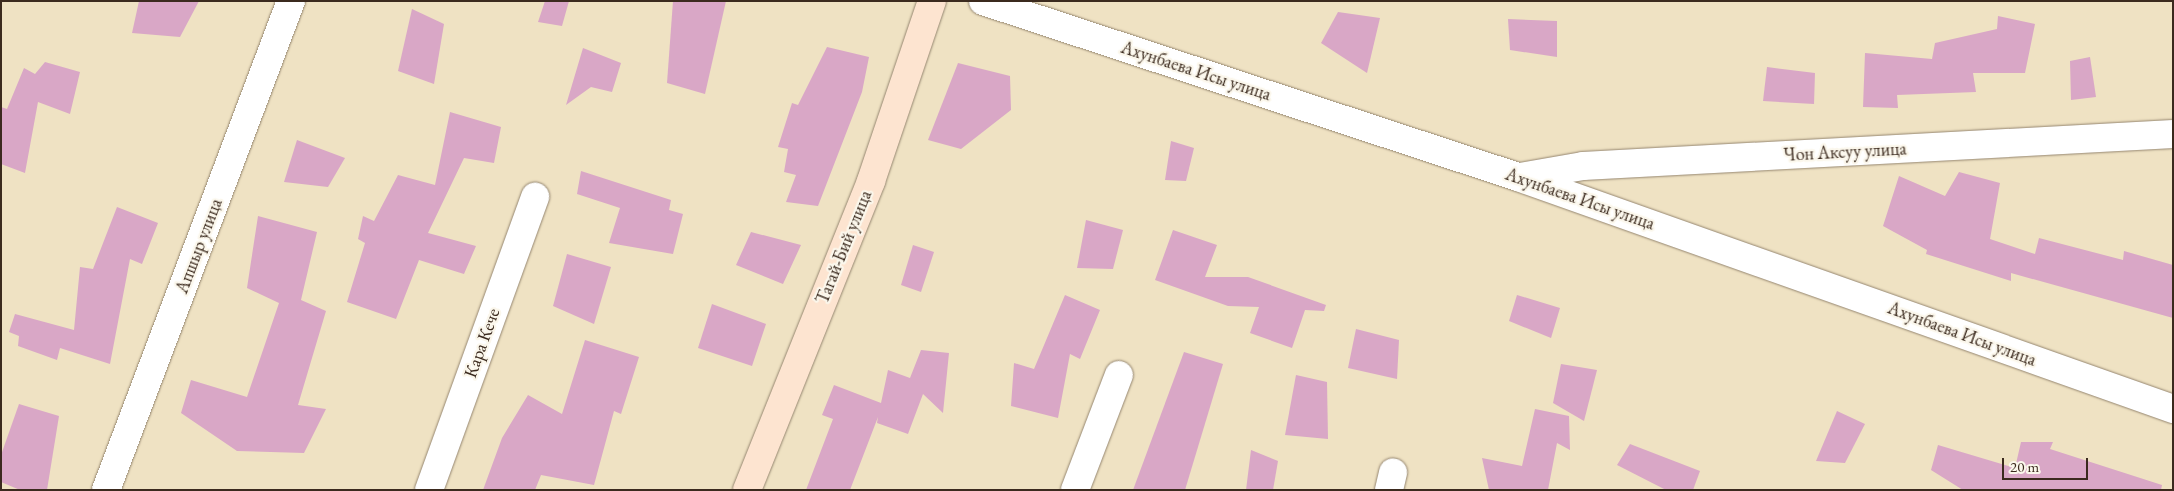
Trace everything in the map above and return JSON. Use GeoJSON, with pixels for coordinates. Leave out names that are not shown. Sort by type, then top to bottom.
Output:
{"type":"FeatureCollection","features":[{"type":"Feature","properties":{"kind":"street","name":"Апшыр улица"},"geometry":{"type":"LineString","coordinates":[[106,490],[291,1]]}},
{"type":"Feature","properties":{"kind":"street","name":"Тагай-Бий улица"},"geometry":{"type":"LineString","coordinates":[[747,490],[871,181],[932,1]]}},
{"type":"Feature","properties":{"kind":"street","name":"Ахунбаева Исы улица"},"geometry":{"type":"LineString","coordinates":[[983,1],[1518,177],[2173,409]]}},
{"type":"Feature","properties":{"kind":"street","name":"Чон Аксуу улица"},"geometry":{"type":"LineString","coordinates":[[1518,177],[1583,166],[2173,134]]}},
{"type":"Feature","properties":{"kind":"street","name":"Кара Кече"},"geometry":{"type":"LineString","coordinates":[[429,490],[535,197]]}},
{"type":"Feature","properties":{"kind":"street"},"geometry":{"type":"LineString","coordinates":[[1075,490],[1118,375]]}},
{"type":"Feature","properties":{"kind":"building"},"geometry":{"type":"Polygon","coordinates":[[[139,1],[199,1],[180,37],[132,33],[139,1]]]}},
{"type":"Feature","properties":{"kind":"building"},"geometry":{"type":"Polygon","coordinates":[[[545,1],[569,1],[562,26],[538,22],[545,1]]]}},
{"type":"Feature","properties":{"kind":"building"},"geometry":{"type":"Polygon","coordinates":[[[673,1],[726,1],[705,94],[667,83],[673,1]]]}},
{"type":"Feature","properties":{"kind":"building"},"geometry":{"type":"Polygon","coordinates":[[[412,9],[444,24],[434,84],[398,71],[412,9]]]}},
{"type":"Feature","properties":{"kind":"building"},"geometry":{"type":"Polygon","coordinates":[[[1338,12],[1380,18],[1367,73],[1321,43],[1338,12]]]}},
{"type":"Feature","properties":{"kind":"building"},"geometry":{"type":"Polygon","coordinates":[[[1998,16],[2035,24],[2025,73],[1973,73],[1976,92],[1897,95],[1898,108],[1863,107],[1865,53],[1932,59],[1935,43],[1997,29],[1998,16]]]}},
{"type":"Feature","properties":{"kind":"building"},"geometry":{"type":"Polygon","coordinates":[[[1508,19],[1557,21],[1557,57],[1510,50],[1508,19]]]}},
{"type":"Feature","properties":{"kind":"building"},"geometry":{"type":"Polygon","coordinates":[[[827,47],[869,57],[862,92],[818,206],[786,202],[796,175],[784,172],[788,149],[778,147],[792,103],[798,105],[827,47]]]}},
{"type":"Feature","properties":{"kind":"building"},"geometry":{"type":"Polygon","coordinates":[[[583,48],[621,63],[612,92],[591,87],[566,105],[583,48]]]}},
{"type":"Feature","properties":{"kind":"building"},"geometry":{"type":"Polygon","coordinates":[[[2090,57],[2096,97],[2071,100],[2070,61],[2090,57]]]}},
{"type":"Feature","properties":{"kind":"building"},"geometry":{"type":"Polygon","coordinates":[[[45,62],[80,72],[70,114],[38,102],[25,173],[1,164],[1,107],[7,109],[24,68],[35,74],[45,62]]]}},
{"type":"Feature","properties":{"kind":"building"},"geometry":{"type":"Polygon","coordinates":[[[958,63],[1010,76],[1011,110],[961,149],[928,140],[958,63]]]}},
{"type":"Feature","properties":{"kind":"building"},"geometry":{"type":"Polygon","coordinates":[[[1767,67],[1815,73],[1814,104],[1763,101],[1767,67]]]}},
{"type":"Feature","properties":{"kind":"building"},"geometry":{"type":"Polygon","coordinates":[[[450,112],[501,127],[494,163],[464,158],[428,233],[476,246],[464,274],[419,260],[396,319],[347,302],[365,243],[358,239],[363,216],[374,221],[398,175],[435,185],[450,112]]]}},
{"type":"Feature","properties":{"kind":"building"},"geometry":{"type":"Polygon","coordinates":[[[297,140],[345,158],[328,187],[284,182],[297,140]]]}},
{"type":"Feature","properties":{"kind":"building"},"geometry":{"type":"Polygon","coordinates":[[[1171,141],[1194,148],[1186,181],[1165,180],[1171,141]]]}},
{"type":"Feature","properties":{"kind":"building"},"geometry":{"type":"Polygon","coordinates":[[[581,171],[671,200],[669,210],[683,214],[673,254],[609,243],[620,208],[577,194],[581,171]]]}},
{"type":"Feature","properties":{"kind":"building"},"geometry":{"type":"Polygon","coordinates":[[[1959,172],[2000,183],[1990,239],[2035,254],[2039,238],[2123,260],[2124,251],[2173,265],[2173,318],[2011,273],[2011,281],[1926,254],[1927,250],[1883,226],[1899,176],[1945,196],[1959,172]]]}},
{"type":"Feature","properties":{"kind":"building"},"geometry":{"type":"Polygon","coordinates":[[[117,207],[158,223],[142,264],[130,259],[110,364],[60,348],[57,360],[18,346],[19,336],[9,332],[15,314],[74,330],[80,267],[93,269],[117,207]]]}},
{"type":"Feature","properties":{"kind":"building"},"geometry":{"type":"Polygon","coordinates":[[[258,216],[317,232],[301,300],[326,311],[298,405],[326,409],[304,453],[237,451],[181,413],[191,380],[247,397],[279,303],[247,288],[258,216]]]}},
{"type":"Feature","properties":{"kind":"building"},"geometry":{"type":"Polygon","coordinates":[[[1086,220],[1123,230],[1113,269],[1077,268],[1086,220]]]}},
{"type":"Feature","properties":{"kind":"building"},"geometry":{"type":"Polygon","coordinates":[[[1173,230],[1217,245],[1205,277],[1248,277],[1326,305],[1324,311],[1305,310],[1292,348],[1250,333],[1259,307],[1228,306],[1155,280],[1173,230]]]}},
{"type":"Feature","properties":{"kind":"building"},"geometry":{"type":"Polygon","coordinates":[[[751,232],[801,245],[783,284],[736,265],[751,232]]]}},
{"type":"Feature","properties":{"kind":"building"},"geometry":{"type":"Polygon","coordinates":[[[913,245],[934,252],[921,292],[901,285],[913,245]]]}},
{"type":"Feature","properties":{"kind":"building"},"geometry":{"type":"Polygon","coordinates":[[[567,254],[611,267],[594,324],[553,306],[567,254]]]}},
{"type":"Feature","properties":{"kind":"building"},"geometry":{"type":"Polygon","coordinates":[[[1065,295],[1100,310],[1080,359],[1070,354],[1058,418],[1011,406],[1014,363],[1034,369],[1065,295]]]}},
{"type":"Feature","properties":{"kind":"building"},"geometry":{"type":"Polygon","coordinates":[[[1517,295],[1560,308],[1551,338],[1509,321],[1517,295]]]}},
{"type":"Feature","properties":{"kind":"building"},"geometry":{"type":"Polygon","coordinates":[[[712,304],[766,324],[752,366],[698,348],[712,304]]]}},
{"type":"Feature","properties":{"kind":"building"},"geometry":{"type":"Polygon","coordinates":[[[1356,329],[1399,340],[1397,379],[1348,368],[1356,329]]]}},
{"type":"Feature","properties":{"kind":"building"},"geometry":{"type":"Polygon","coordinates":[[[585,340],[639,357],[621,414],[614,411],[594,485],[541,475],[535,490],[483,490],[502,438],[528,395],[562,414],[585,340]]]}},
{"type":"Feature","properties":{"kind":"building"},"geometry":{"type":"Polygon","coordinates":[[[921,350],[949,353],[943,413],[923,394],[908,434],[877,423],[878,417],[850,490],[806,490],[833,419],[822,415],[834,385],[881,403],[888,370],[910,378],[921,350]]]}},
{"type":"Feature","properties":{"kind":"building"},"geometry":{"type":"Polygon","coordinates":[[[1184,352],[1223,364],[1185,490],[1133,490],[1184,352]]]}},
{"type":"Feature","properties":{"kind":"building"},"geometry":{"type":"Polygon","coordinates":[[[1561,364],[1597,370],[1584,421],[1553,403],[1561,364]]]}},
{"type":"Feature","properties":{"kind":"building"},"geometry":{"type":"Polygon","coordinates":[[[1296,375],[1327,382],[1328,439],[1285,435],[1296,375]]]}},
{"type":"Feature","properties":{"kind":"building"},"geometry":{"type":"Polygon","coordinates":[[[19,404],[59,416],[47,490],[20,490],[1,482],[1,455],[19,404]]]}},
{"type":"Feature","properties":{"kind":"building"},"geometry":{"type":"Polygon","coordinates":[[[1535,409],[1569,416],[1570,450],[1557,443],[1548,490],[1489,490],[1482,458],[1522,466],[1535,409]]]}},
{"type":"Feature","properties":{"kind":"building"},"geometry":{"type":"Polygon","coordinates":[[[1837,411],[1865,424],[1845,463],[1816,461],[1837,411]]]}},
{"type":"Feature","properties":{"kind":"building"},"geometry":{"type":"Polygon","coordinates":[[[2021,442],[2053,442],[2050,449],[2162,485],[2161,490],[1963,490],[1931,470],[1938,445],[2015,468],[2021,442]]]}},
{"type":"Feature","properties":{"kind":"building"},"geometry":{"type":"Polygon","coordinates":[[[1630,444],[1700,471],[1693,490],[1666,490],[1617,465],[1630,444]]]}},
{"type":"Feature","properties":{"kind":"building"},"geometry":{"type":"Polygon","coordinates":[[[1251,450],[1278,461],[1273,490],[1246,490],[1251,450]]]}}]}
